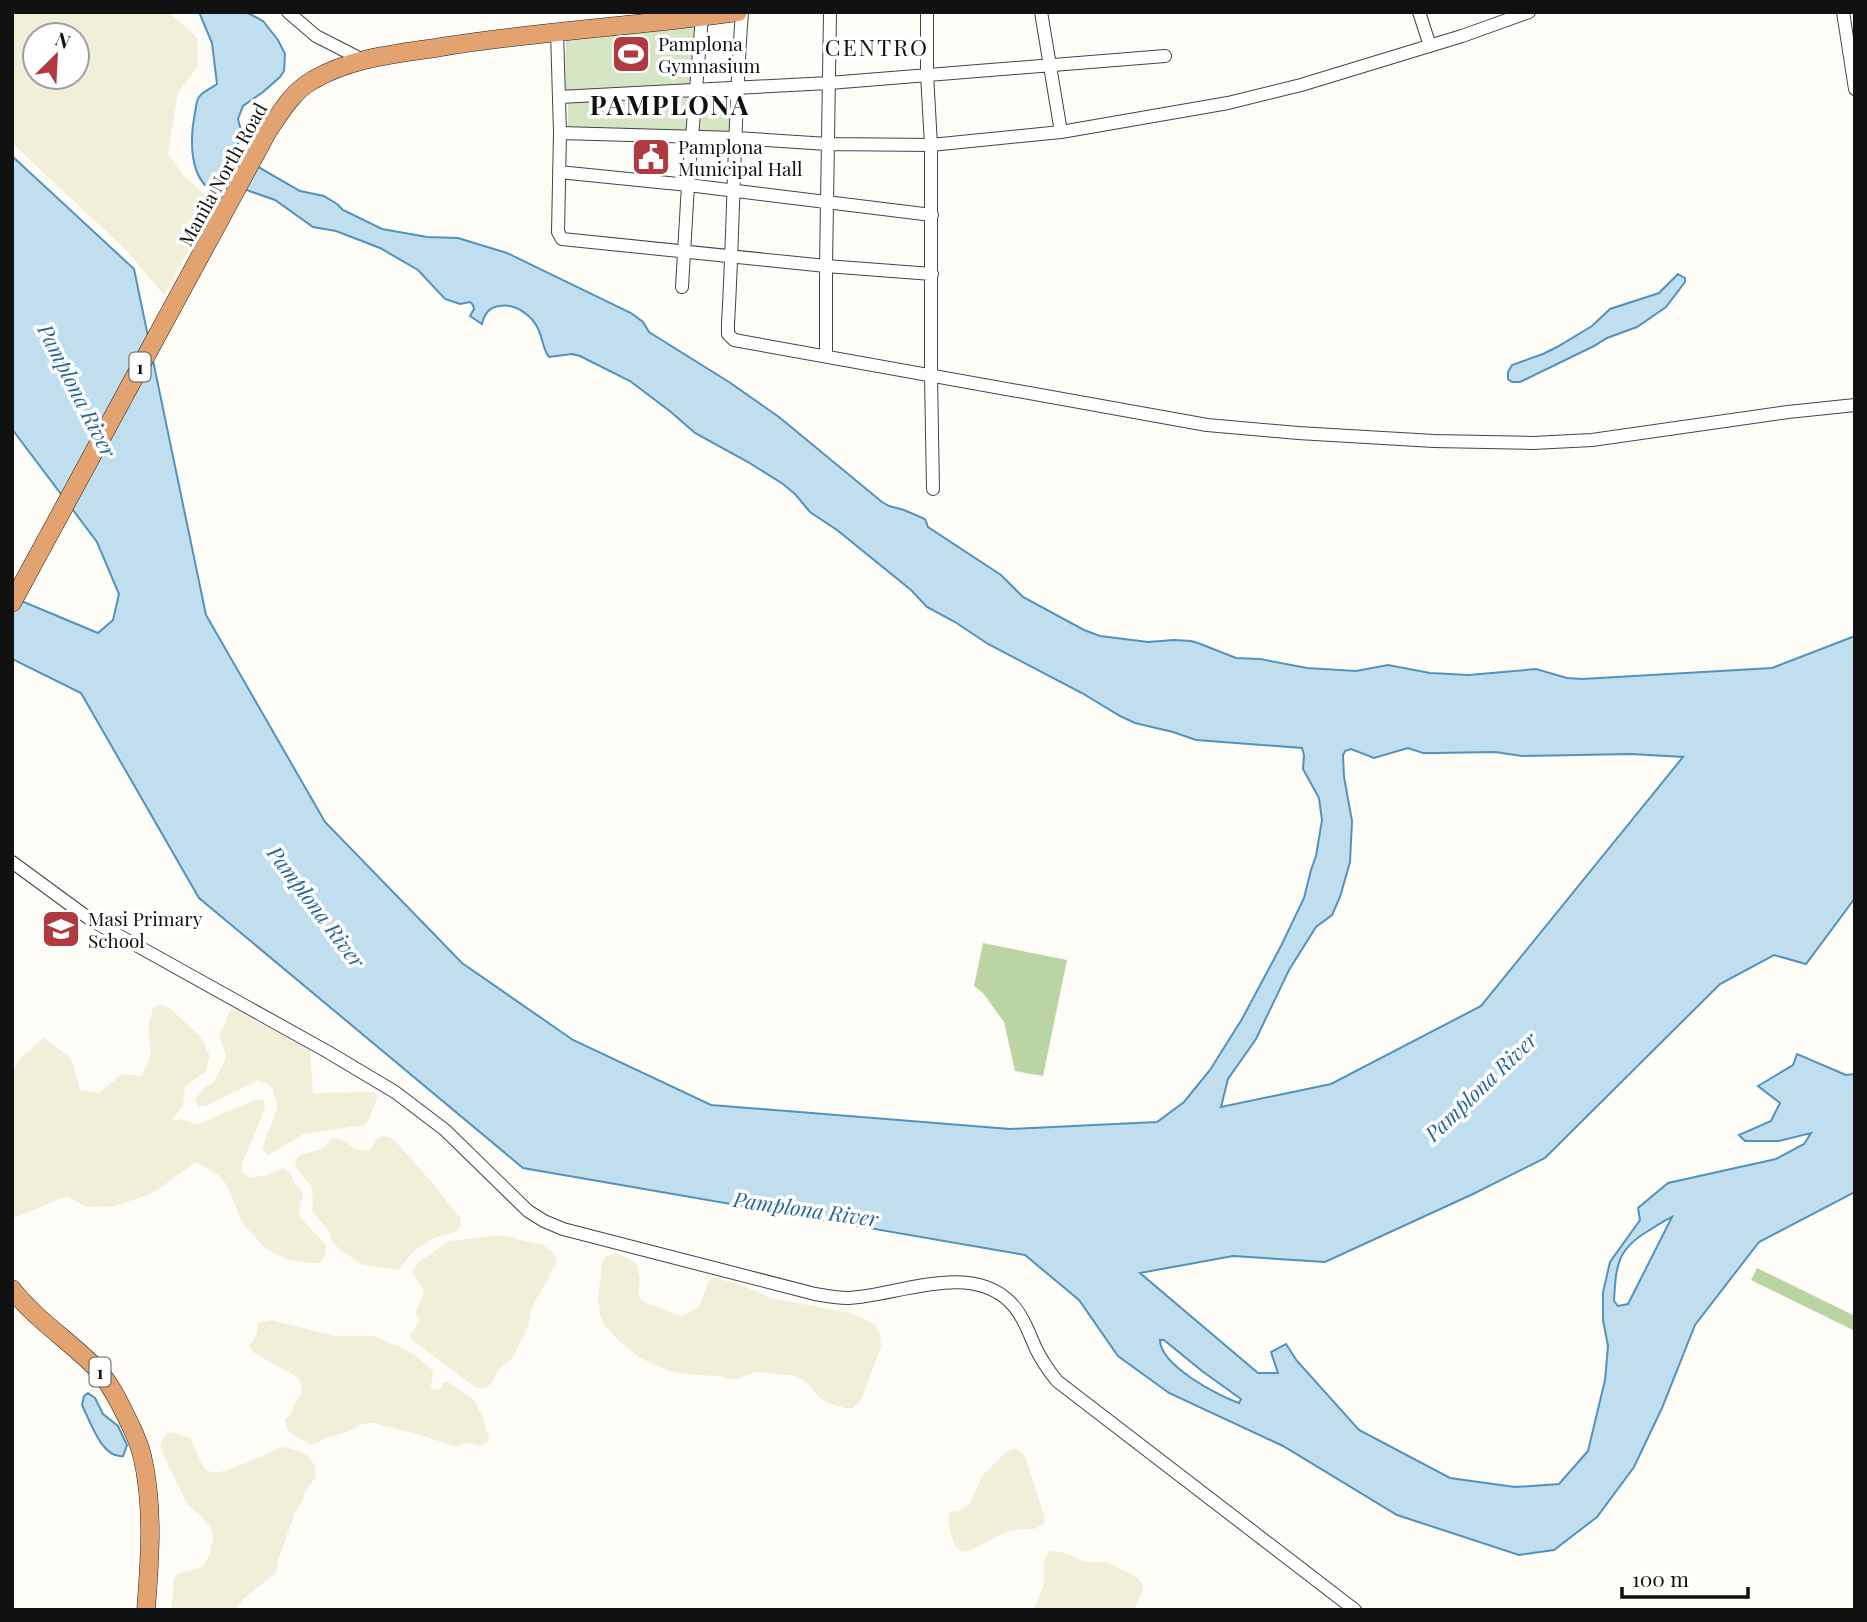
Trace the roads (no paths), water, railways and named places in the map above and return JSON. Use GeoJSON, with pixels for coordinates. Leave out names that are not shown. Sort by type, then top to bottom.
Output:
{"type":"FeatureCollection","features":[{"type":"Feature","properties":{"kind":"highway","name":"Manila North Road"},"geometry":{"type":"LineString","coordinates":[[12,603],[268,131],[288,101],[310,81],[363,60],[468,42],[740,12]]}},
{"type":"Feature","properties":{"kind":"highway","name":"1"},"geometry":{"type":"LineString","coordinates":[[12,1289],[36,1316],[111,1384],[134,1433],[141,1454],[150,1520],[146,1610]]}},
{"type":"Feature","properties":{"kind":"street"},"geometry":{"type":"LineString","coordinates":[[288,12],[316,36],[363,60]]}},
{"type":"Feature","properties":{"kind":"street"},"geometry":{"type":"LineString","coordinates":[[740,12],[728,324],[728,334],[737,341],[1207,425],[1434,441],[1533,443],[1592,440],[1855,405]]}},
{"type":"Feature","properties":{"kind":"street"},"geometry":{"type":"LineString","coordinates":[[826,356],[830,12]]}},
{"type":"Feature","properties":{"kind":"street"},"geometry":{"type":"LineString","coordinates":[[927,12],[932,215],[933,488]]}},
{"type":"Feature","properties":{"kind":"street"},"geometry":{"type":"LineString","coordinates":[[1041,12],[1061,132]]}},
{"type":"Feature","properties":{"kind":"street"},"geometry":{"type":"LineString","coordinates":[[1419,12],[1430,46]]}},
{"type":"Feature","properties":{"kind":"street"},"geometry":{"type":"LineString","coordinates":[[560,133],[736,138],[828,144],[931,145],[1061,132],[1228,103],[1301,85],[1430,46],[1529,12]]}},
{"type":"Feature","properties":{"kind":"street"},"geometry":{"type":"LineString","coordinates":[[1843,12],[1855,89]]}},
{"type":"Feature","properties":{"kind":"street"},"geometry":{"type":"LineString","coordinates":[[681,287],[702,17]]}},
{"type":"Feature","properties":{"kind":"street"},"geometry":{"type":"LineString","coordinates":[[557,32],[560,133],[558,232],[562,239],[932,274]]}},
{"type":"Feature","properties":{"kind":"street"},"geometry":{"type":"LineString","coordinates":[[559,97],[829,83],[1165,56]]}},
{"type":"Feature","properties":{"kind":"street"},"geometry":{"type":"LineString","coordinates":[[559,172],[932,215]]}},
{"type":"Feature","properties":{"kind":"street"},"geometry":{"type":"LineString","coordinates":[[12,862],[91,920],[395,1091],[445,1130],[528,1212],[544,1221],[564,1229],[823,1295],[848,1298],[943,1283],[969,1283],[998,1292],[1019,1312],[1046,1368],[1057,1381],[1355,1610]]}},
{"type":"Feature","properties":{"kind":"water","name":"Pamplona River"},"geometry":{"type":"Polygon","coordinates":[[[199,12],[246,12],[263,21],[285,54],[284,71],[280,77],[243,106],[238,119],[242,134],[236,149],[241,157],[300,191],[324,196],[343,210],[382,229],[427,237],[458,238],[507,253],[631,313],[643,322],[649,332],[779,417],[882,502],[925,519],[928,527],[1001,575],[1023,597],[1100,636],[1148,642],[1191,641],[1236,658],[1260,659],[1307,668],[1356,671],[1388,665],[1430,673],[1469,675],[1536,669],[1567,678],[1582,679],[1772,668],[1855,636],[1855,898],[1806,964],[1774,955],[1720,984],[1545,1158],[1473,1194],[1325,1262],[1233,1256],[1140,1273],[1258,1373],[1278,1373],[1271,1352],[1286,1344],[1297,1361],[1359,1430],[1450,1478],[1515,1487],[1559,1484],[1588,1451],[1605,1380],[1608,1346],[1603,1320],[1603,1292],[1610,1262],[1640,1220],[1638,1208],[1668,1183],[1776,1159],[1804,1144],[1811,1133],[1779,1141],[1745,1141],[1739,1135],[1771,1121],[1780,1103],[1758,1086],[1793,1065],[1797,1054],[1846,1075],[1855,1074],[1855,1192],[1759,1242],[1695,1325],[1662,1408],[1634,1467],[1597,1517],[1554,1550],[1519,1555],[1397,1515],[1283,1446],[1169,1393],[1118,1356],[1079,1300],[1025,1255],[523,1168],[199,898],[81,693],[12,659],[12,597],[98,633],[113,620],[119,594],[97,542],[12,429],[12,156],[134,269],[206,615],[325,822],[462,963],[573,1040],[711,1105],[1010,1129],[1157,1122],[1184,1102],[1210,1070],[1242,1019],[1304,898],[1316,856],[1322,820],[1319,798],[1303,769],[1302,748],[1196,740],[1135,723],[1120,716],[988,644],[927,607],[911,590],[837,530],[810,512],[783,484],[695,433],[630,381],[580,356],[572,354],[549,357],[537,326],[524,312],[512,307],[496,307],[488,312],[482,324],[470,316],[474,309],[470,302],[460,304],[445,299],[418,270],[380,248],[336,231],[313,227],[275,200],[235,186],[216,193],[207,187],[196,169],[192,134],[198,99],[217,84],[212,43],[199,12]],[[1408,748],[1374,758],[1351,749],[1345,751],[1344,777],[1352,821],[1350,862],[1340,897],[1332,915],[1316,927],[1289,970],[1256,1039],[1228,1079],[1221,1107],[1331,1084],[1481,1006],[1683,757],[1631,754],[1522,756],[1495,752],[1423,753],[1408,748]],[[1672,1217],[1629,1245],[1617,1269],[1614,1301],[1618,1306],[1628,1304],[1672,1217]],[[1160,1340],[1163,1350],[1179,1369],[1218,1394],[1239,1403],[1241,1399],[1164,1340],[1160,1340]]]}},
{"type":"Feature","properties":{"kind":"water"},"geometry":{"type":"Polygon","coordinates":[[[1678,274],[1685,278],[1685,282],[1666,307],[1637,327],[1607,338],[1520,382],[1508,379],[1512,365],[1557,347],[1592,326],[1610,309],[1659,293],[1678,274]]]}},
{"type":"Feature","properties":{"kind":"water"},"geometry":{"type":"Polygon","coordinates":[[[88,1393],[95,1398],[103,1414],[118,1426],[127,1445],[123,1456],[109,1452],[98,1438],[82,1405],[84,1396],[88,1393]]]}},
{"type":"Feature","properties":{"kind":"place","name":"Pamplona Gymnasium"},"geometry":{"type":"Point","coordinates":[631,54]}},
{"type":"Feature","properties":{"kind":"place","name":"Pamplona Municipal Hall"},"geometry":{"type":"Point","coordinates":[651,157]}},
{"type":"Feature","properties":{"kind":"place","name":"Masi Primary School"},"geometry":{"type":"Point","coordinates":[61,929]}},
{"type":"Feature","properties":{"kind":"district","name":"CENTRO"},"geometry":{"type":"Point","coordinates":[877,46]}},
{"type":"Feature","properties":{"kind":"district","name":"PAMPLONA"},"geometry":{"type":"Point","coordinates":[670,104]}}]}
